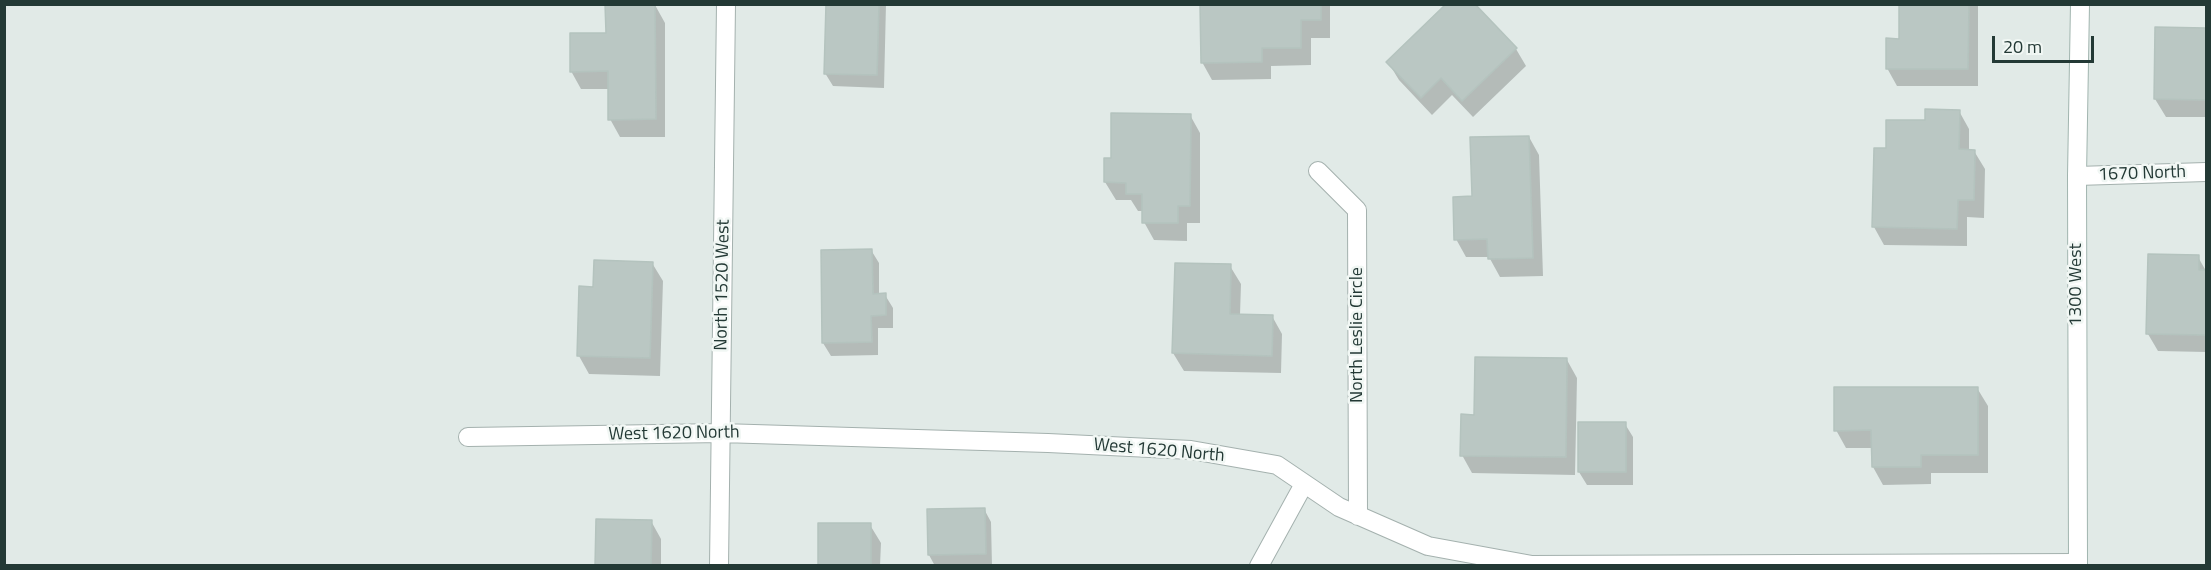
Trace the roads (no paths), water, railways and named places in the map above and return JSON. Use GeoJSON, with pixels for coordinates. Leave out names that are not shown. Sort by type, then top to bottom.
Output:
{"type":"FeatureCollection","features":[{"type":"Feature","properties":{"kind":"street","name":"North 1520 West"},"geometry":{"type":"LineString","coordinates":[[719,566],[726,4]]}},
{"type":"Feature","properties":{"kind":"street","name":"1300 West"},"geometry":{"type":"LineString","coordinates":[[2078,564],[2077,176],[2080,4]]}},
{"type":"Feature","properties":{"kind":"street","name":"North Leslie Circle"},"geometry":{"type":"LineString","coordinates":[[1318,171],[1357,210],[1358,516]]}},
{"type":"Feature","properties":{"kind":"street","name":"1670 North"},"geometry":{"type":"LineString","coordinates":[[2077,176],[2206,172]]}},
{"type":"Feature","properties":{"kind":"street","name":"West 1620 North"},"geometry":{"type":"LineString","coordinates":[[468,437],[721,433],[1037,442],[1191,450],[1277,465],[1339,507],[1428,546],[1532,565],[2078,564]]}},
{"type":"Feature","properties":{"kind":"street"},"geometry":{"type":"LineString","coordinates":[[1259,566],[1305,484]]}}]}
